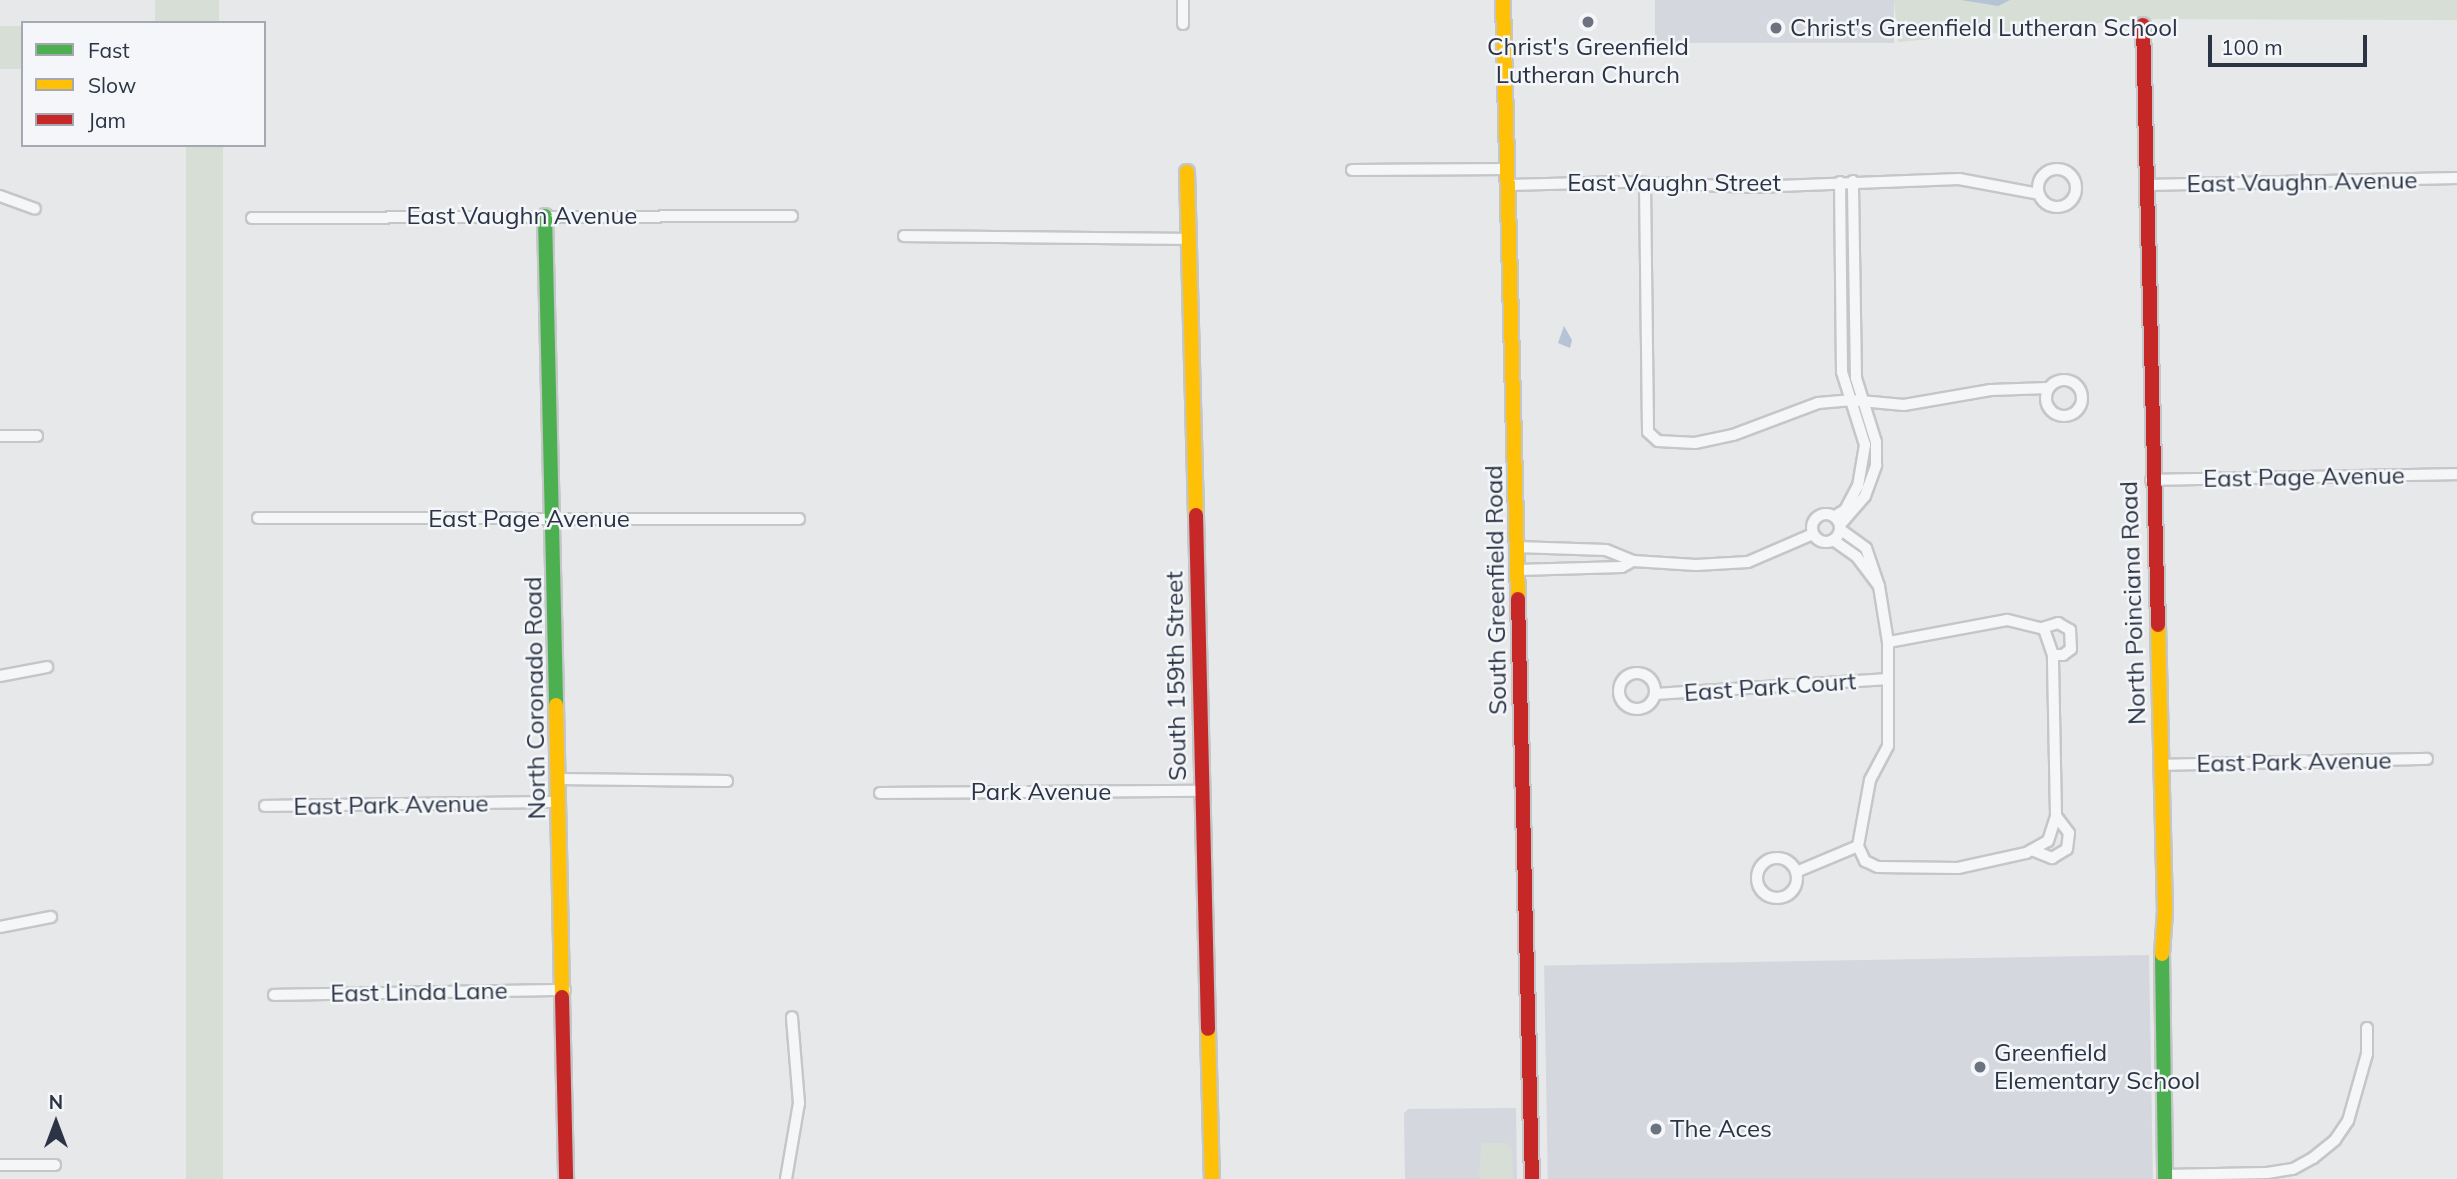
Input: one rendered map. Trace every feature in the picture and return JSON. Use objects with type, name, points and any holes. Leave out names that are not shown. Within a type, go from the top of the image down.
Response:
[{"type":"street","points":[[1183,0],[1183,24]]},
{"type":"street","name":"South Greenfield Road","points":[[1503,0],[1532,1179]]},
{"type":"street","name":"North Poinciana Road","points":[[2143,25],[2151,480],[2161,765],[2164,1177]]},
{"type":"street","points":[[1352,170],[1508,169]]},
{"type":"street","name":"South 159th Street","points":[[1187,172],[1212,1179]]},
{"type":"street","name":"East Vaughn Avenue","points":[[2147,186],[2457,178]]},
{"type":"street","name":"East Vaughn Street","points":[[1508,185],[1645,184],[1753,187],[1853,181],[1959,179],[2039,194]]},
{"type":"street","points":[[1838,523],[1865,496],[1877,465],[1877,442],[1856,378],[1853,181]]},
{"type":"street","points":[[1833,540],[1862,467],[1865,445],[1842,372],[1840,182]]},
{"type":"street","points":[[1645,184],[1648,432],[1658,441],[1695,443],[1733,435],[1818,403],[1850,400],[1904,405],[1991,390],[2048,388]]},
{"type":"street","points":[[0,196],[35,209]]},
{"type":"street","name":"North Coronado Road","points":[[545,216],[565,990],[566,1179]]},
{"type":"street","name":"East Vaughn Avenue","points":[[252,218],[792,216]]},
{"type":"street","points":[[904,236],[1188,239]]},
{"type":"street","points":[[1841,278],[1853,278]]},
{"type":"street","points":[[0,436],[37,436]]},
{"type":"street","name":"East Page Avenue","points":[[2151,480],[2457,474]]},
{"type":"street","points":[[1813,534],[1816,517],[1838,523],[1866,548],[1880,586],[1888,642],[1885,679],[1888,746],[1870,780],[1858,846],[1865,861],[1878,867],[1958,868],[2032,850],[2048,841],[2056,816],[2053,654],[2043,629]]},
{"type":"street","name":"East Page Avenue","points":[[258,518],[799,519]]},
{"type":"street","points":[[1517,547],[1606,550],[1633,561],[1696,565],[1748,562],[1813,534]]},
{"type":"street","points":[[1813,534],[1820,541],[1833,540],[1857,557],[1880,586]]},
{"type":"street","points":[[1578,549],[1578,568]]},
{"type":"street","points":[[1518,570],[1622,567],[1633,561]]},
{"type":"street","points":[[1888,642],[2007,620],[2043,629],[2058,623],[2070,630],[2071,649],[2063,655],[2053,654]]},
{"type":"street","points":[[0,676],[47,667]]},
{"type":"street","name":"East Park Court","points":[[1655,694],[1885,679]]},
{"type":"street","name":"East Park Avenue","points":[[2161,765],[2427,759]]},
{"type":"street","points":[[558,779],[727,781]]},
{"type":"street","name":"Park Avenue","points":[[880,793],[1202,791]]},
{"type":"street","name":"East Park Avenue","points":[[265,806],[559,802]]},
{"type":"street","points":[[2032,850],[2052,858],[2067,849],[2068,833],[2056,816]]},
{"type":"street","points":[[1796,872],[1858,846]]},
{"type":"street","points":[[0,927],[51,917]]},
{"type":"street","name":"East Linda Lane","points":[[274,995],[565,990]]},
{"type":"street","points":[[786,1179],[799,1103],[792,1017]]},
{"type":"street","points":[[2164,1177],[2267,1173],[2293,1169],[2313,1158],[2335,1140],[2348,1121],[2367,1054],[2367,1028]]},
{"type":"street","points":[[0,1166],[55,1165]]},
{"type":"shaded area","points":[[155,0],[219,0],[219,21],[155,21]]},
{"type":"shaded area","name":"Christ's Greenfield Lutheran School","points":[[1655,0],[1894,0],[1894,43],[1655,43]]},
{"type":"shaded area","points":[[1894,0],[2457,0],[2457,20],[2142,19],[1898,42]]},
{"type":"shaded area","points":[[0,26],[21,26],[21,69],[0,69]]},
{"type":"shaded area","points":[[186,147],[223,147],[223,1179],[186,1179]]},
{"type":"shaded area","points":[[2149,955],[2153,1179],[1548,1179],[1544,966]]},
{"type":"shaded area","points":[[1516,1108],[1517,1179],[1405,1179],[1404,1113],[1408,1109]]},
{"type":"shaded area","points":[[1481,1143],[1506,1143],[1512,1149],[1513,1179],[1479,1179]]},
{"type":"water","points":[[1961,0],[2010,0],[1998,6]]},
{"type":"water","points":[[1564,326],[1572,340],[1570,348],[1558,343]]},
{"type":"traffic: fast","points":[[545,216],[556,705]]},
{"type":"traffic: fast","points":[[2162,954],[2165,1179]]},
{"type":"traffic: slow","points":[[1503,0],[1518,599]]},
{"type":"traffic: slow","points":[[1187,172],[1196,515]]},
{"type":"traffic: slow","points":[[2158,625],[2165,911],[2162,954]]},
{"type":"traffic: slow","points":[[556,705],[562,997]]},
{"type":"traffic: slow","points":[[1208,1029],[1212,1179]]},
{"type":"traffic: jam","points":[[2143,25],[2158,625]]},
{"type":"traffic: jam","points":[[1196,515],[1208,1029]]},
{"type":"traffic: jam","points":[[1518,599],[1532,1179]]},
{"type":"traffic: jam","points":[[562,997],[566,1179]]},
{"type":"place","name":"Christ's Greenfield Lutheran Church","points":[[1588,22]]},
{"type":"place","name":"Christ's Greenfield Lutheran School","points":[[1776,28]]},
{"type":"place","name":"Greenfield Elementary School","points":[[1980,1067]]},
{"type":"place","name":"The Aces","points":[[1656,1129]]}]
